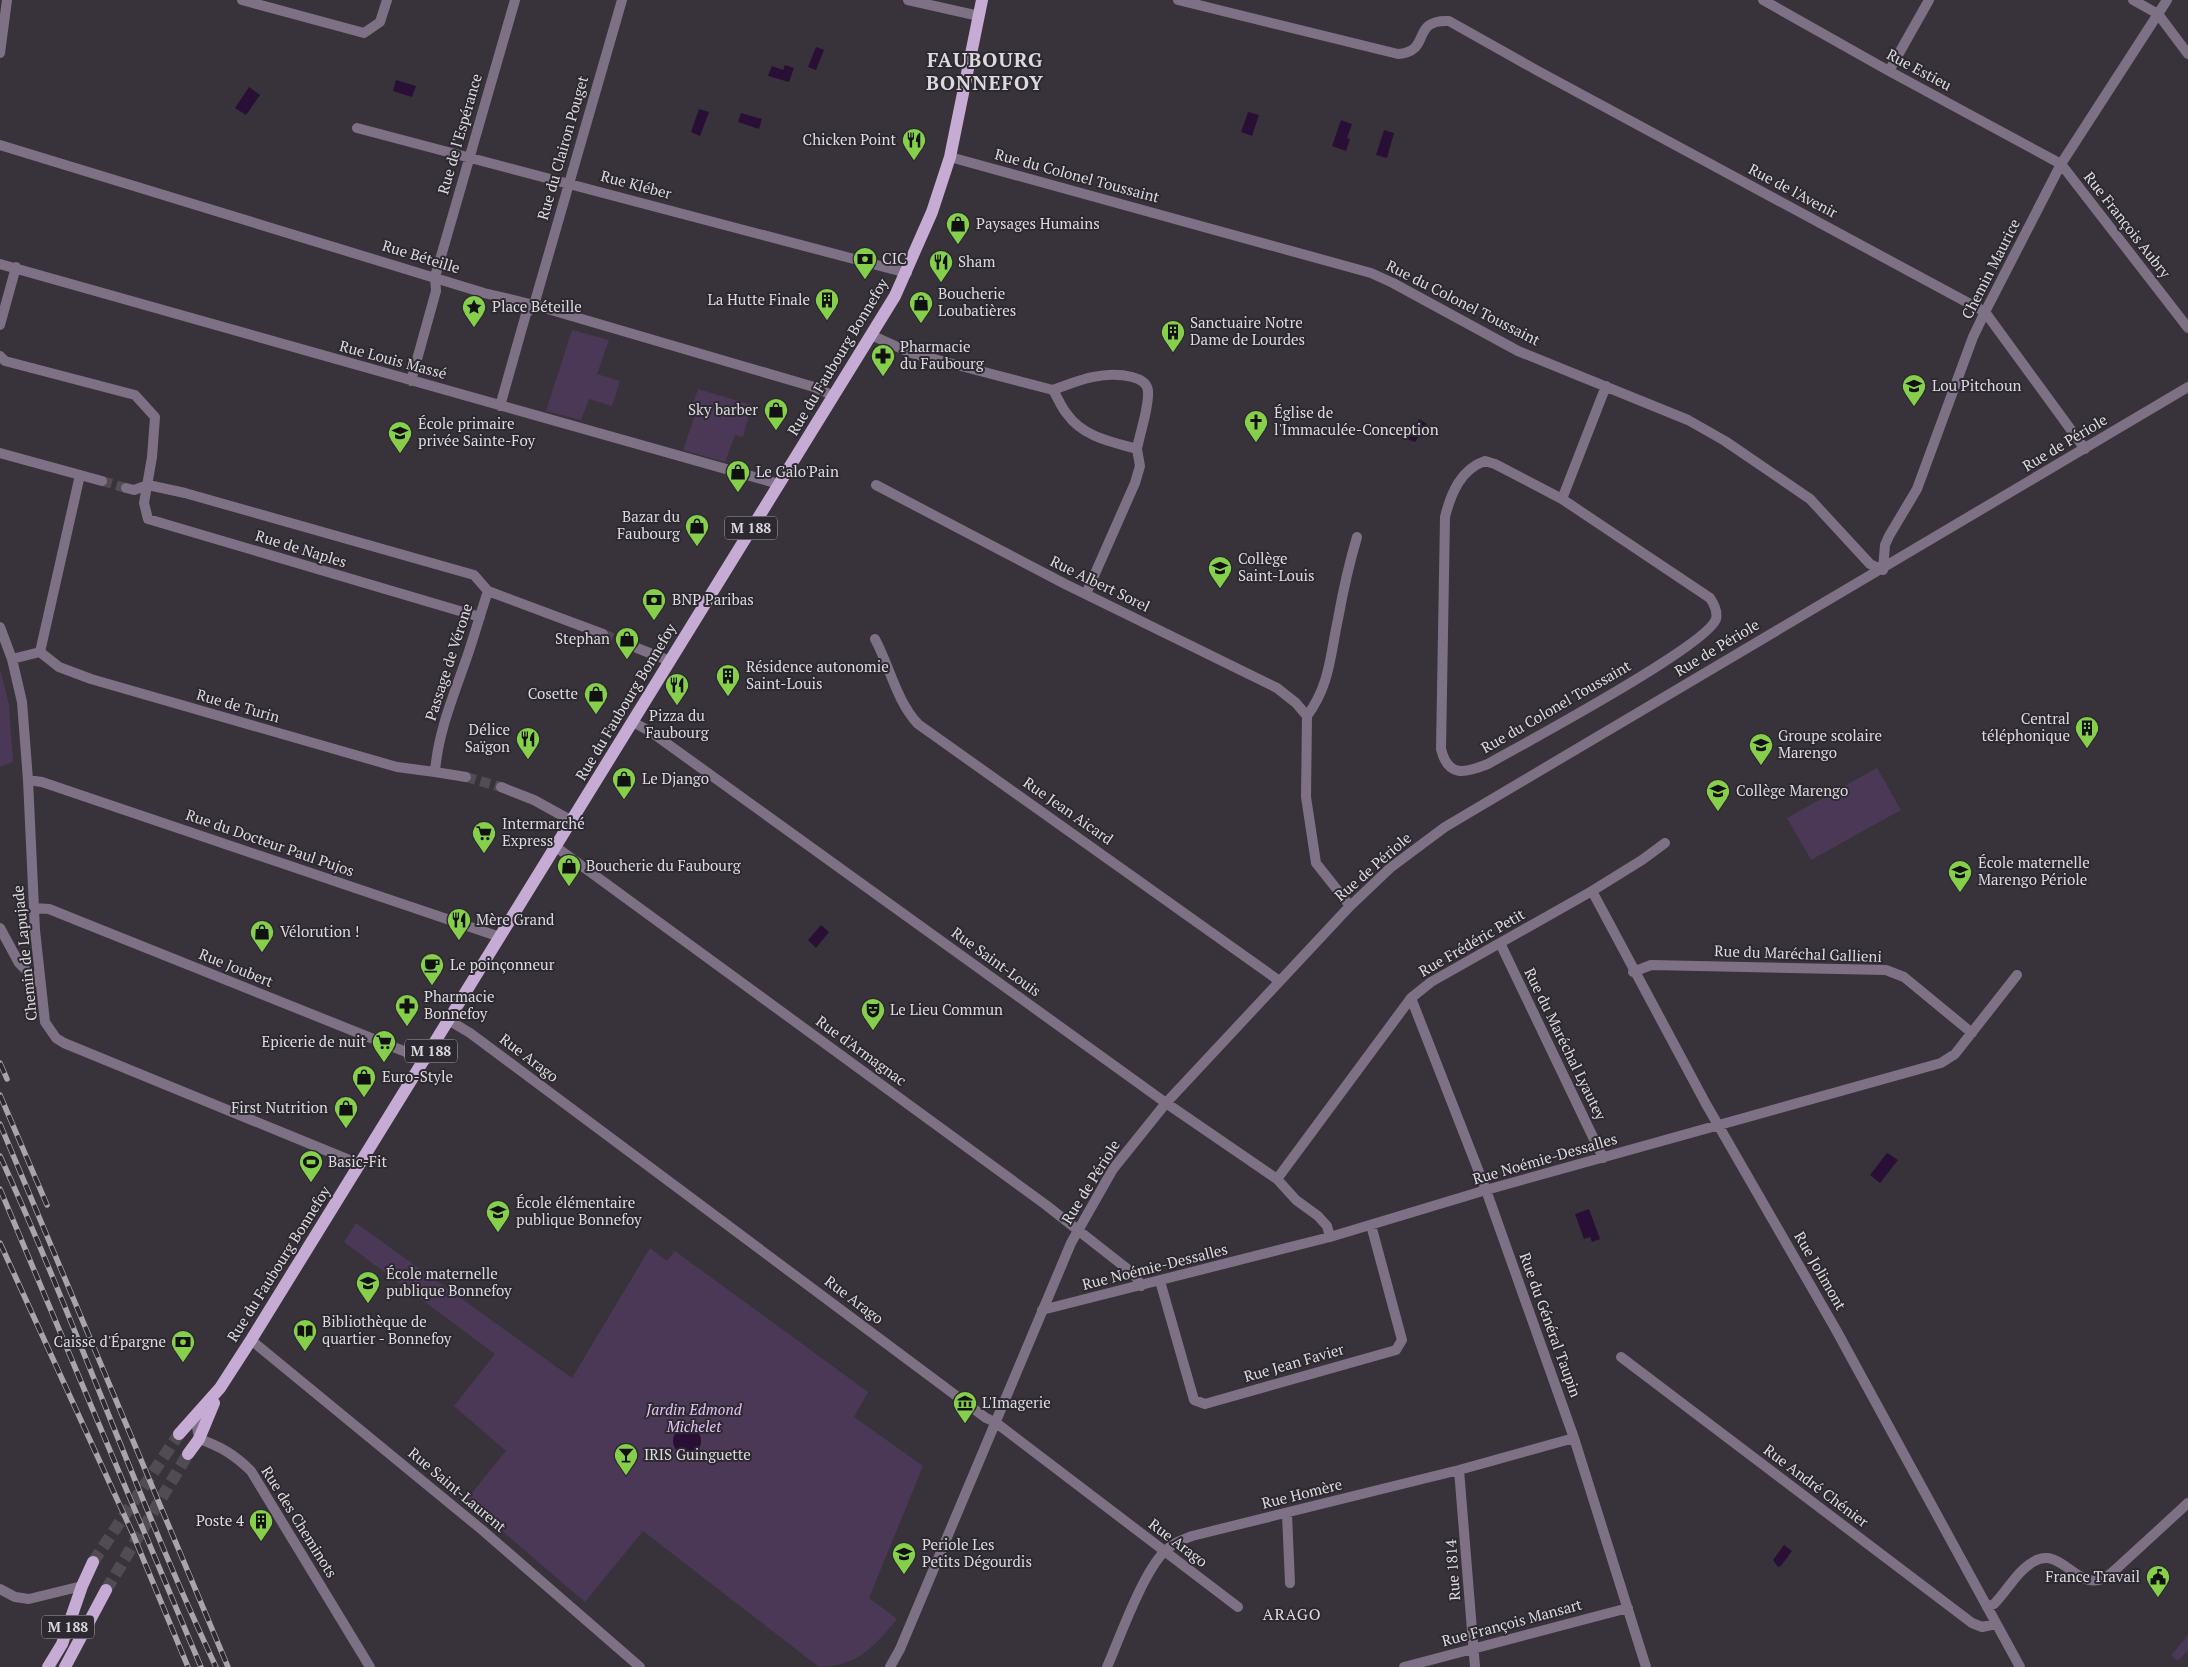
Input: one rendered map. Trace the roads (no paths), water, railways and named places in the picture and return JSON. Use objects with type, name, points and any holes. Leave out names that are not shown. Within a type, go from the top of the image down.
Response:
[{"type":"main road","name":"Rue du Faubourg Bonnefoy","points":[[179,1434],[202,1411],[220,1388],[251,1340],[426,1060],[895,296],[932,212],[950,156],[982,0]]},
{"type":"main road","name":"Rue du Faubourg Bonnefoy","points":[[188,1454],[199,1439],[220,1388]]},
{"type":"main road","name":"M 188","points":[[48,1667],[62,1644],[82,1586],[93,1562]]},
{"type":"main road","name":"M 188","points":[[65,1667],[106,1590]]},
{"type":"street","points":[[0,54],[7,0]]},
{"type":"street","points":[[242,0],[364,33],[380,22],[387,0]]},
{"type":"street","name":"Rue de l'Espérance","points":[[435,277],[515,0]]},
{"type":"street","name":"Rue du Clairon Pouget","points":[[534,305],[622,0]]},
{"type":"street","points":[[908,0],[979,16]]},
{"type":"street","name":"Rue de l'Avenir","points":[[1178,0],[1398,54],[1407,54],[1416,48],[1428,24],[1436,20],[1449,20],[1538,71],[1985,312],[2085,449]]},
{"type":"street","name":"Rue Estieu","points":[[1763,0],[2061,164]]},
{"type":"street","points":[[1890,71],[1928,0]]},
{"type":"street","points":[[2133,0],[2158,14],[2188,54]]},
{"type":"street","name":"Chemin Maurice","points":[[1883,570],[1885,545],[1917,489],[1973,337],[1985,312],[2061,164],[2167,0]]},
{"type":"street","name":"Rue Kléber","points":[[357,128],[907,272]]},
{"type":"street","name":"Rue Béteille","points":[[0,145],[484,293],[534,305],[814,387],[834,396]]},
{"type":"street","name":"Rue du Colonel Toussaint","points":[[950,156],[1370,273],[1393,283],[1518,351],[1688,420],[1725,441],[1810,499],[1870,564],[1883,570]]},
{"type":"street","name":"Rue François Aubry","points":[[2061,164],[2188,328]]},
{"type":"street","name":"Rue Louis Massé","points":[[0,264],[779,484]]},
{"type":"street","points":[[0,325],[16,267]]},
{"type":"street","points":[[411,381],[436,291],[435,277]]},
{"type":"street","points":[[500,406],[526,314],[534,305]]},
{"type":"street","points":[[871,335],[911,353],[1053,390],[1092,377],[1114,374],[1138,379],[1146,384],[1149,390],[1148,400],[1137,449],[1140,466],[1136,483],[1086,594]]},
{"type":"street","name":"Rue de Naples","points":[[0,356],[5,361],[135,395],[155,418],[152,457],[144,503],[148,519],[480,617]]},
{"type":"street","points":[[1562,499],[1606,386]]},
{"type":"street","name":"Rue de Périole","points":[[890,1667],[900,1649],[1042,1310],[1079,1230],[1113,1169],[1166,1103],[1278,980],[1350,906],[1390,868],[1445,828],[1721,662],[1883,570],[2188,388]]},
{"type":"street","points":[[1053,390],[1067,416],[1083,430],[1100,439],[1137,449]]},
{"type":"street","points":[[0,453],[102,481]]},
{"type":"street","name":"Rue du Colonel Toussaint","points":[[1485,461],[1495,464],[1562,499],[1710,598],[1716,608],[1716,619],[1707,632],[1677,654],[1488,764],[1474,770],[1459,772],[1451,769],[1444,762],[1441,749],[1444,566],[1446,517],[1449,501],[1464,473],[1474,465],[1485,461]]},
{"type":"street","points":[[12,659],[40,652],[80,475]]},
{"type":"street","name":"Rue de Naples","points":[[126,488],[134,490],[148,485],[184,493],[474,575],[488,591]]},
{"type":"street","name":"Rue Albert Sorel","points":[[876,485],[1086,594],[1277,688],[1296,703],[1307,716]]},
{"type":"street","points":[[1350,906],[1336,891],[1316,863],[1306,797],[1307,716],[1319,700],[1327,676],[1346,575],[1357,537]]},
{"type":"street","name":"Passage de Vérone","points":[[435,772],[436,756],[455,686],[488,591],[603,634]]},
{"type":"street","name":"Chemin de Lapujade","points":[[0,627],[12,659],[22,702],[34,908],[41,984],[46,1022],[56,1038],[64,1043],[360,1164]]},
{"type":"street","name":"Rue Jean Aicard","points":[[875,639],[886,658],[907,712],[918,724],[1278,980]]},
{"type":"street","points":[[637,648],[670,661]]},
{"type":"street","name":"Rue de Turin","points":[[40,652],[67,671],[90,679],[396,767],[435,772]]},
{"type":"street","name":"Rue Saint-Louis","points":[[633,722],[651,732],[1166,1103],[1277,1180],[1296,1200],[1318,1216],[1327,1226],[1330,1237]]},
{"type":"street","points":[[435,772],[466,777]]},
{"type":"street","name":"Rue du Docteur Paul Pujos","points":[[28,780],[42,782],[500,937]]},
{"type":"street","points":[[501,787],[534,800],[572,821]]},
{"type":"street","name":"Rue Frédéric Petit","points":[[1277,1180],[1411,998],[1430,982],[1592,891],[1665,844]]},
{"type":"street","name":"Rue d'Armagnac","points":[[556,847],[1079,1230],[1085,1237],[1136,1275],[1141,1286]]},
{"type":"street","name":"Rue Jolimont","points":[[1592,891],[1633,972],[1835,1328],[2020,1667]]},
{"type":"street","name":"Rue Joubert","points":[[34,908],[49,909],[426,1060]]},
{"type":"street","points":[[0,928],[19,963],[41,984]]},
{"type":"street","name":"Rue du Maréchal Lyautey","points":[[1500,943],[1603,1158]]},
{"type":"street","name":"Rue du Maréchal Gallieni","points":[[1633,972],[1651,965],[1886,970],[1904,977],[1972,1033]]},
{"type":"street","name":"Rue Noémie-Dessalles","points":[[1042,1310],[1330,1237],[1486,1190],[1941,1063],[1955,1054],[2017,974]]},
{"type":"street","name":"Rue du Général Taupin","points":[[1411,998],[1486,1190],[1574,1438],[1646,1667]]},
{"type":"street","name":"Rue Arago","points":[[450,1020],[986,1418],[995,1422],[1238,1607]]},
{"type":"street","name":"Rue Jean Favier","points":[[1160,1281],[1194,1400],[1205,1404],[1396,1350],[1402,1340],[1371,1225]]},
{"type":"street","name":"Rue Saint-Laurent","points":[[251,1340],[481,1529],[640,1667]]},
{"type":"street","name":"Rue André Chénier","points":[[1621,1357],[1972,1623],[1982,1627],[1996,1624]]},
{"type":"street","points":[[199,1439],[197,1427],[202,1411]]},
{"type":"street","name":"Rue Homère","points":[[1107,1667],[1137,1599],[1156,1562],[1176,1542],[1192,1536],[1460,1470],[1574,1438]]},
{"type":"street","name":"Rue des Cheminots","points":[[199,1439],[217,1445],[236,1456],[251,1471],[370,1667]]},
{"type":"street","name":"Rue 1814","points":[[1460,1470],[1475,1667]]},
{"type":"street","points":[[1987,1607],[1994,1604],[2024,1568],[2034,1560],[2057,1559],[2080,1576],[2092,1580],[2102,1579],[2115,1570],[2188,1503]]},
{"type":"street","points":[[1287,1514],[1290,1583]]},
{"type":"street","points":[[0,1588],[16,1597],[29,1599],[82,1586]]},
{"type":"street","name":"Rue François Mansart","points":[[1404,1667],[1628,1608]]},
{"type":"tunnel","points":[[102,481],[126,488]]},
{"type":"tunnel","points":[[603,634],[637,648]]},
{"type":"tunnel","points":[[466,777],[501,787]]},
{"type":"tunnel","points":[[93,1562],[179,1434]]},
{"type":"tunnel","points":[[106,1590],[188,1454]]},
{"type":"railway","points":[[0,1063],[7,1079]]},
{"type":"railway","points":[[0,1095],[47,1205]]},
{"type":"railway","points":[[0,1124],[228,1667]]},
{"type":"railway","points":[[0,1156],[55,1283],[187,1604],[216,1667]]},
{"type":"railway","points":[[0,1189],[201,1667]]},
{"type":"railway","points":[[0,1243],[132,1532],[188,1667]]},
{"type":"place","name":"Chicken Point","points":[[914,161]]},
{"type":"place","name":"Paysages Humains","points":[[958,245]]},
{"type":"place","name":"CIC","points":[[865,280]]},
{"type":"place","name":"Sham","points":[[941,283]]},
{"type":"place","name":"La Hutte Finale","points":[[827,321]]},
{"type":"place","name":"Boucherie Loubatières","points":[[921,324]]},
{"type":"place","name":"Place Béteille","points":[[474,328]]},
{"type":"place","name":"Sanctuaire Notre Dame de Lourdes","points":[[1173,353]]},
{"type":"place","name":"Pharmacie du Faubourg","points":[[883,377]]},
{"type":"place","name":"Lou Pitchoun","points":[[1914,407]]},
{"type":"place","name":"Sky barber","points":[[776,431]]},
{"type":"place","name":"Église de l'Immaculée-Conception","points":[[1256,443]]},
{"type":"place","name":"École primaire privée Sainte-Foy","points":[[400,454]]},
{"type":"place","name":"Le Galo'Pain","points":[[738,493]]},
{"type":"place","name":"Bazar du Faubourg","points":[[697,547]]},
{"type":"place","name":"Collège Saint-Louis","points":[[1220,589]]},
{"type":"place","name":"BNP Paribas","points":[[654,621]]},
{"type":"place","name":"Stephan","points":[[627,660]]},
{"type":"place","name":"Résidence autonomie Saint-Louis","points":[[728,697]]},
{"type":"place","name":"Pizza du Faubourg","points":[[677,706]]},
{"type":"place","name":"Cosette","points":[[596,715]]},
{"type":"place","name":"Central téléphonique","points":[[2087,749]]},
{"type":"place","name":"Délice Saïgon","points":[[528,760]]},
{"type":"place","name":"Groupe scolaire Marengo","points":[[1761,766]]},
{"type":"place","name":"Le Django","points":[[624,800]]},
{"type":"place","name":"Collège Marengo","points":[[1718,812]]},
{"type":"place","name":"Intermarché Express","points":[[484,854]]},
{"type":"place","name":"Boucherie du Faubourg","points":[[569,887]]},
{"type":"place","name":"École maternelle Marengo Périole","points":[[1960,893]]},
{"type":"place","name":"Mère Grand","points":[[459,941]]},
{"type":"place","name":"Vélorution !","points":[[262,953]]},
{"type":"place","name":"Le poinçonneur","points":[[432,986]]},
{"type":"place","name":"Pharmacie Bonnefoy","points":[[407,1027]]},
{"type":"place","name":"Le Lieu Commun","points":[[873,1031]]},
{"type":"place","name":"Epicerie de nuit","points":[[384,1063]]},
{"type":"place","name":"Euro-Style","points":[[364,1098]]},
{"type":"place","name":"First Nutrition","points":[[346,1129]]},
{"type":"place","name":"Basic-Fit","points":[[311,1183]]},
{"type":"place","name":"École élémentaire publique Bonnefoy","points":[[498,1233]]},
{"type":"place","name":"École maternelle publique Bonnefoy","points":[[368,1304]]},
{"type":"place","name":"Bibliothèque de quartier - Bonnefoy","points":[[305,1352]]},
{"type":"place","name":"Caisse d'Épargne","points":[[183,1363]]},
{"type":"place","name":"L'Imagerie","points":[[965,1424]]},
{"type":"place","name":"IRIS Guinguette","points":[[626,1476]]},
{"type":"place","name":"Poste 4","points":[[261,1542]]},
{"type":"place","name":"Periole Les Petits Dégourdis","points":[[904,1575]]},
{"type":"place","name":"France Travail","points":[[2158,1598]]},
{"type":"district","name":"FAUBOURG BONNEFOY","points":[[985,72]]},
{"type":"district","name":"ARAGO","points":[[1292,1614]]},
{"type":"park label","name":"Jardin Edmond Michelet","points":[[694,1418]]}]
